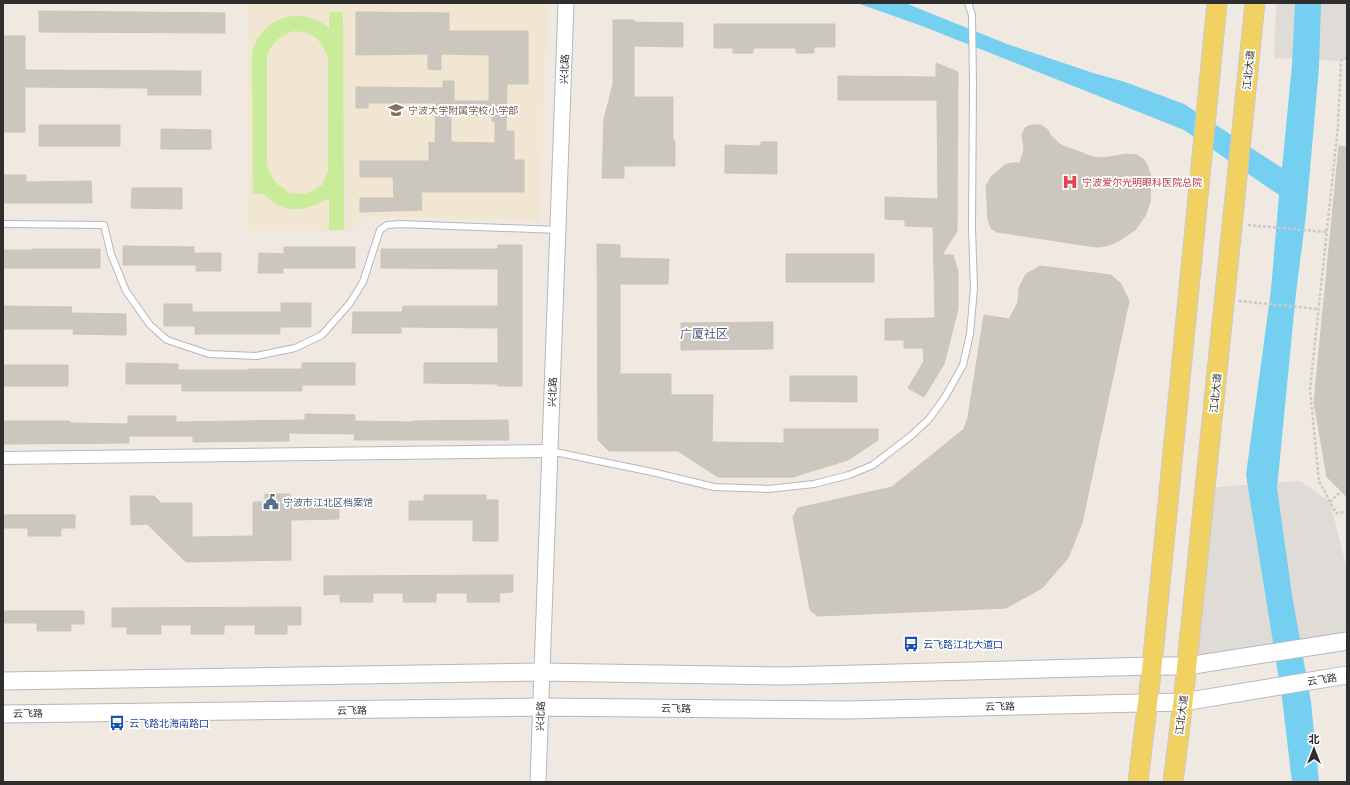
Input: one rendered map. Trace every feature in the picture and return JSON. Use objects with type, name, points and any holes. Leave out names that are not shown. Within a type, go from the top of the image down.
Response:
[{"type":"main road","points":[[1138,782],[1152,666],[1217,3]]},
{"type":"main road","name":"江北大道","points":[[1173,782],[1239,218],[1244,111],[1255,3]]},
{"type":"main road","points":[[3,681],[542,672],[783,676],[1187,666],[1345,641]]},
{"type":"main road","name":"云飞路","points":[[3,714],[541,707],[846,710],[1183,702],[1347,675]]},
{"type":"street","name":"兴北路","points":[[538,782],[566,3]]},
{"type":"street","points":[[3,458],[550,451]]},
{"type":"lane","points":[[550,451],[652,472],[714,487],[768,490],[814,484],[849,475],[873,465],[912,435],[929,418],[945,397],[963,365],[970,334],[974,288],[972,220],[973,84],[972,15],[968,3]]},
{"type":"lane","points":[[3,224],[104,225],[111,254],[126,291],[150,325],[166,340],[209,354],[256,356],[295,348],[322,335],[350,303],[363,282],[380,230],[387,225],[408,224],[558,230]]},
{"type":"path","points":[[1347,56],[1341,61],[1338,126],[1310,389],[1319,481],[1336,513],[1347,512]]},
{"type":"path","points":[[1239,218],[1326,232]]},
{"type":"path","points":[[1236,301],[1318,309]]},
{"type":"path","points":[[1330,502],[1341,491]]},
{"type":"shaded area","name":"宁波大学附属学校小学部","points":[[248,3],[547,4],[540,221],[365,216],[350,232],[247,231]]},
{"type":"shaded area","points":[[1276,3],[1347,3],[1347,57],[1341,61],[1274,58]]},
{"type":"shaded area","points":[[1300,481],[1330,502],[1347,569],[1347,640],[1187,665],[1205,488]]},
{"type":"green space","points":[[329,12],[343,12],[344,230],[329,230],[329,198],[312,206],[295,209],[279,206],[264,194],[253,194],[252,52],[255,43],[267,27],[284,18],[293,16],[303,16],[312,19],[329,29]],"holes":[[[294,31],[312,35],[316,38],[323,46],[328,58],[328,170],[322,185],[304,194],[290,193],[277,184],[267,166],[267,56],[274,43],[281,37]]]},
{"type":"water","points":[[857,3],[905,3],[1007,44],[1093,73],[1125,82],[1184,104],[1282,168],[1292,65],[1295,3],[1321,3],[1319,67],[1306,215],[1296,293],[1277,488],[1292,595],[1311,702],[1319,782],[1292,782],[1282,698],[1246,475],[1271,290],[1279,195],[1184,130],[922,26]]},
{"type":"building","points":[[39,11],[225,13],[225,33],[39,32]]},
{"type":"building","points":[[356,12],[449,13],[449,31],[528,31],[528,84],[507,84],[506,131],[514,131],[514,160],[524,160],[524,192],[421,192],[422,210],[360,212],[360,198],[394,198],[393,177],[360,177],[360,161],[429,161],[429,142],[435,143],[436,103],[368,103],[368,108],[356,108],[356,87],[443,88],[443,81],[454,81],[454,101],[489,101],[489,55],[441,54],[441,70],[428,69],[428,54],[356,55]],"holes":[[[451,115],[492,116],[492,121],[495,121],[495,143],[451,142]]]},
{"type":"building","points":[[613,20],[683,23],[683,47],[634,46],[634,97],[673,97],[673,141],[675,141],[675,166],[624,166],[624,178],[602,178],[604,119],[613,84]]},
{"type":"building","points":[[714,24],[835,24],[835,47],[814,47],[814,53],[796,53],[796,48],[753,48],[753,53],[733,53],[733,48],[714,48]]},
{"type":"building","points":[[3,36],[25,36],[25,70],[201,71],[201,95],[148,95],[148,88],[25,87],[25,132],[3,132]]},
{"type":"building","points":[[936,63],[958,72],[957,231],[942,255],[953,255],[958,271],[958,309],[944,364],[924,397],[908,388],[924,361],[923,348],[904,348],[904,340],[885,340],[885,319],[935,318],[933,227],[905,226],[905,220],[885,219],[885,197],[938,199],[937,100],[838,100],[838,76],[936,77]]},
{"type":"building","points":[[39,125],[120,125],[120,146],[39,146]]},
{"type":"building","name":"宁波爱尔光明眼科医院总院","points":[[1041,125],[1048,130],[1051,136],[1061,145],[1093,157],[1103,158],[1127,154],[1137,155],[1144,160],[1151,177],[1150,203],[1145,216],[1135,230],[1119,241],[1099,247],[997,232],[991,228],[988,220],[986,186],[991,177],[1005,165],[1020,163],[1024,150],[1022,134],[1026,127]]},
{"type":"building","points":[[161,129],[211,130],[211,149],[161,149]]},
{"type":"building","points":[[761,142],[777,142],[777,174],[725,173],[725,145],[761,146]]},
{"type":"building","points":[[1339,146],[1347,147],[1347,497],[1327,477],[1314,402]]},
{"type":"building","points":[[3,175],[26,175],[26,182],[91,181],[92,203],[3,203]]},
{"type":"building","points":[[132,188],[182,188],[182,209],[131,208]]},
{"type":"building","points":[[597,244],[620,245],[620,258],[669,259],[668,284],[620,284],[620,374],[671,374],[671,395],[713,395],[712,442],[784,443],[784,429],[878,429],[878,440],[848,460],[793,477],[718,477],[678,451],[609,451],[598,440]]},
{"type":"building","points":[[498,245],[522,245],[522,386],[498,386],[498,384],[424,383],[424,363],[498,363],[498,328],[401,327],[401,333],[352,333],[353,312],[402,312],[403,306],[498,306],[498,269],[381,268],[381,249],[498,249]]},
{"type":"building","points":[[123,246],[194,247],[194,253],[221,253],[221,271],[196,271],[196,265],[123,265]]},
{"type":"building","points":[[284,247],[355,247],[355,268],[283,268],[283,273],[258,273],[259,253],[284,254]]},
{"type":"building","points":[[100,249],[100,268],[3,268],[3,250]]},
{"type":"building","points":[[786,254],[874,254],[874,282],[786,282]]},
{"type":"building","points":[[1040,266],[1111,275],[1121,284],[1129,301],[1082,523],[1068,558],[1042,588],[1006,608],[818,616],[810,610],[793,517],[798,508],[892,487],[964,429],[968,417],[984,315],[1009,319],[1018,302],[1019,288],[1026,274]]},
{"type":"building","points":[[281,303],[311,303],[311,327],[280,327],[280,334],[195,334],[195,326],[164,326],[164,304],[192,304],[192,312],[281,312]]},
{"type":"building","points":[[3,306],[72,307],[71,313],[126,314],[126,335],[73,334],[74,329],[3,329]]},
{"type":"building","points":[[773,322],[773,349],[681,350],[681,323]]},
{"type":"building","points":[[126,363],[178,364],[178,370],[249,370],[302,369],[302,363],[355,363],[355,385],[302,385],[302,391],[182,391],[182,384],[126,384]]},
{"type":"building","points":[[3,365],[68,365],[68,386],[3,386]]},
{"type":"building","points":[[790,376],[857,376],[857,402],[790,401]]},
{"type":"building","points":[[305,414],[355,415],[355,421],[413,422],[508,420],[509,440],[354,440],[355,434],[289,433],[289,441],[193,442],[193,436],[129,436],[129,443],[3,444],[3,421],[70,421],[70,423],[128,424],[128,416],[176,416],[176,422],[305,420]]},
{"type":"building","points":[[265,494],[290,494],[290,501],[339,500],[339,519],[291,520],[291,560],[186,562],[147,524],[131,525],[130,496],[154,496],[161,503],[192,503],[192,537],[253,536],[253,502],[265,502]]},
{"type":"building","points":[[424,495],[486,495],[486,500],[498,500],[498,541],[473,541],[473,520],[409,520],[409,501],[424,501]]},
{"type":"building","points":[[3,515],[75,515],[75,528],[61,528],[61,536],[28,536],[28,528],[3,528]]},
{"type":"building","points":[[513,575],[513,592],[499,593],[500,602],[467,602],[467,593],[436,593],[436,602],[403,602],[403,593],[373,593],[373,602],[340,602],[340,594],[324,595],[324,576]]},
{"type":"building","points":[[301,607],[301,625],[287,625],[287,634],[255,634],[255,625],[224,625],[224,634],[191,634],[191,625],[161,625],[161,634],[127,634],[127,627],[112,627],[112,608]]},
{"type":"building","points":[[3,611],[84,611],[84,624],[71,624],[71,631],[37,631],[37,623],[3,623]]},
{"type":"place","name":"宁波大学附属学校小学部","points":[[396,110]]},
{"type":"place","name":"宁波爱尔光明眼科医院总院","points":[[1070,182]]},
{"type":"place","name":"宁波市江北区档案馆","points":[[271,502]]},
{"type":"place","name":"云飞路江北大道口","points":[[911,644]]},
{"type":"place","name":"云飞路北海南路口","points":[[117,723]]},
{"type":"district","name":"广厦社区","points":[[704,334]]}]
